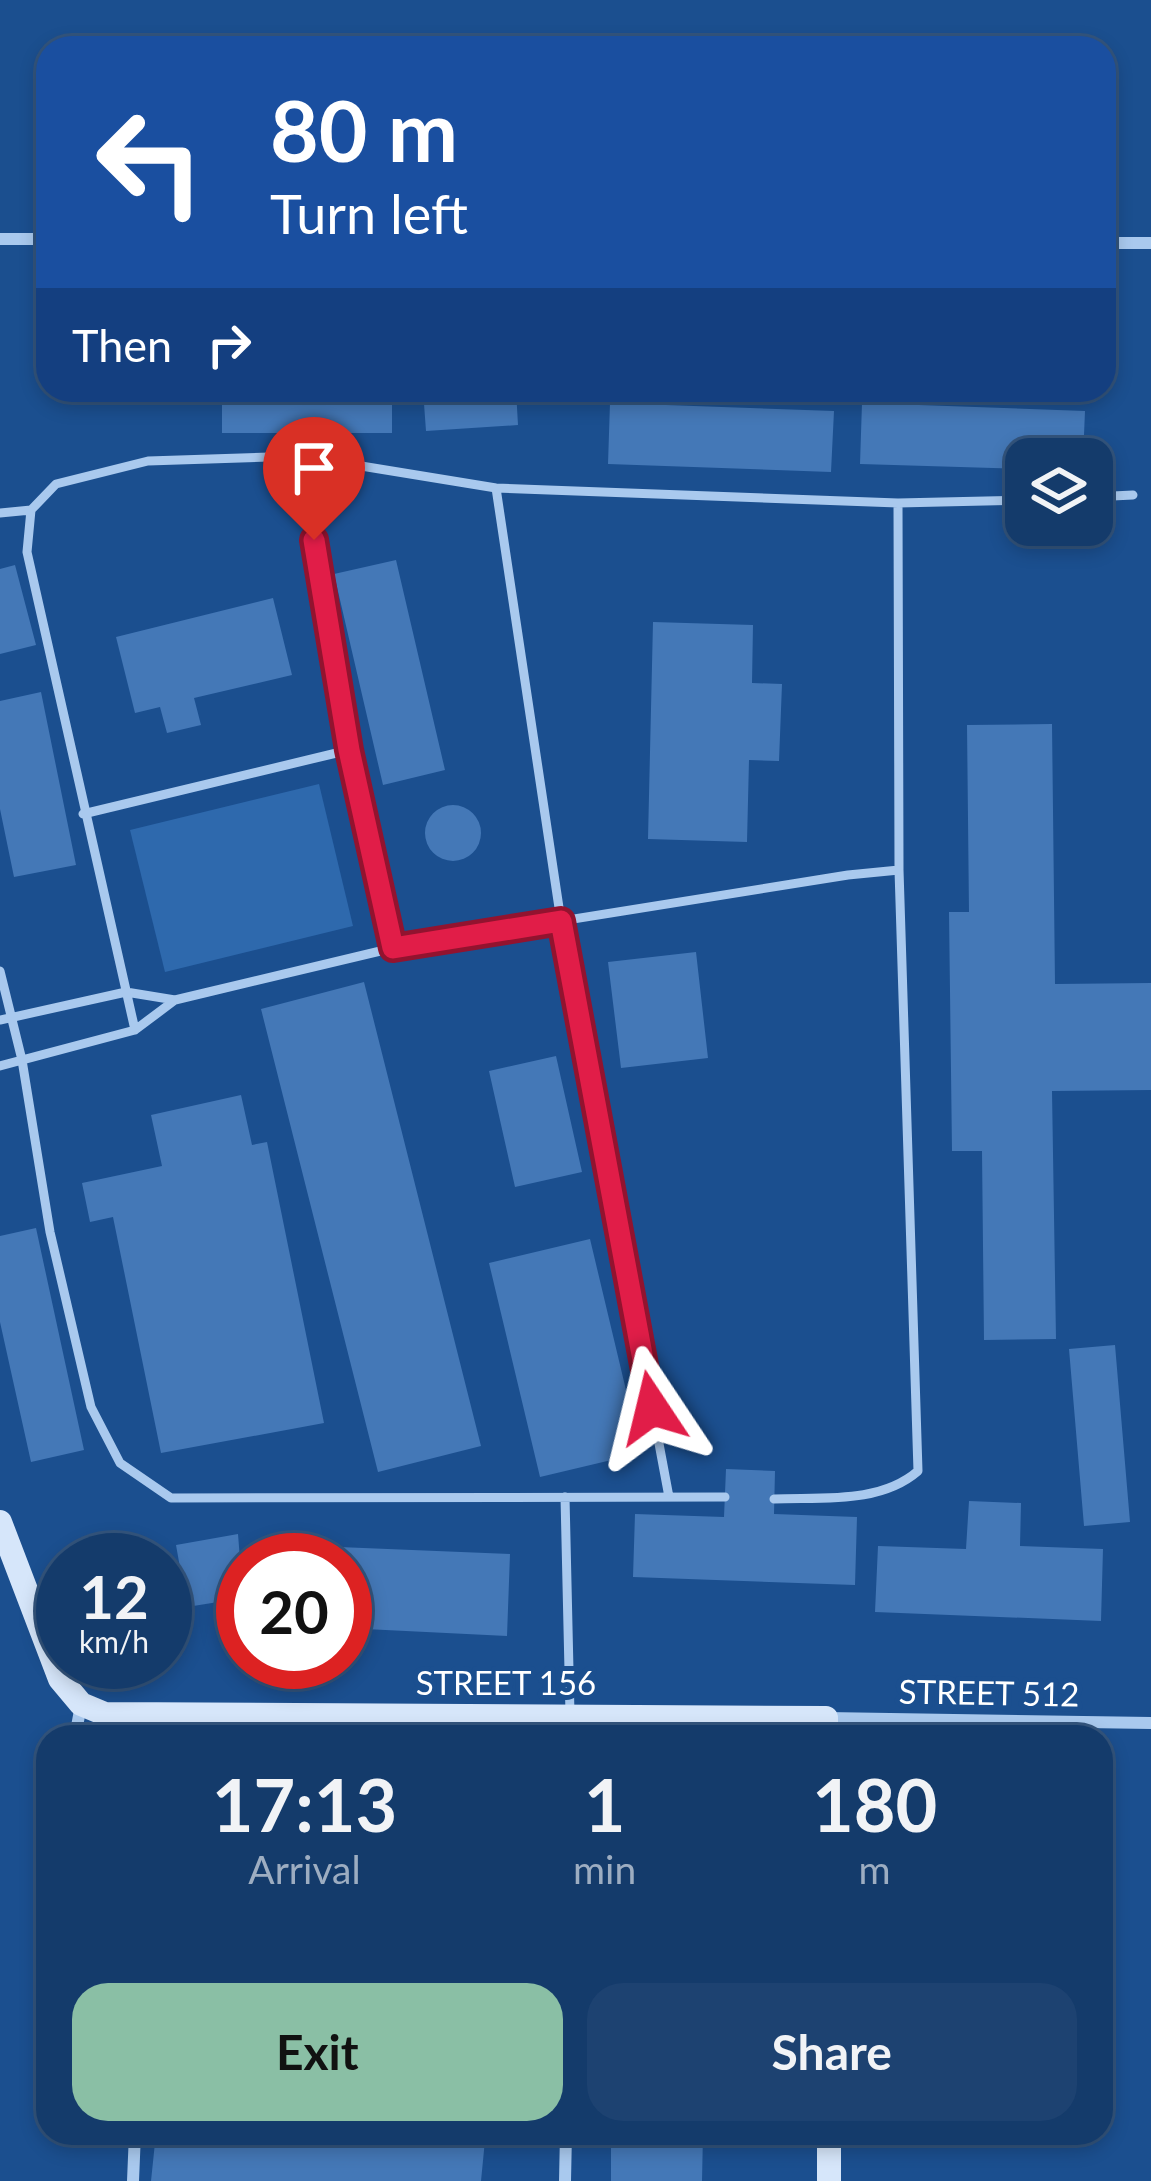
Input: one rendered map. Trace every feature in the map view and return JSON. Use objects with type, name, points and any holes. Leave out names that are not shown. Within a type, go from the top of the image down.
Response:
[{"type":"street","points":[[0,239],[36,239]]},
{"type":"street","points":[[1116,243],[1151,243]]},
{"type":"street","points":[[0,1522],[60,1679],[81,1704],[77,1725]]},
{"type":"street","name":"STREET 156","points":[[81,1704],[105,1714],[498,1725]]},
{"type":"street","name":"STREET 512","points":[[988,1725],[1151,1723]]},
{"type":"street","points":[[133,2181],[134,2145]]},
{"type":"street","points":[[565,2181],[566,2145]]},
{"type":"street","points":[[829,2145],[829,2181]]},
{"type":"lane","points":[[300,456],[349,750],[393,948]]},
{"type":"lane","points":[[135,1030],[27,552],[31,510],[56,484],[148,461],[300,456],[496,488],[898,502],[1005,500]]},
{"type":"lane","points":[[496,488],[561,921],[669,1497]]},
{"type":"lane","points":[[1113,496],[1133,495]]},
{"type":"lane","points":[[774,1499],[865,1495],[899,1487],[917,1471],[899,870],[898,502]]},
{"type":"lane","points":[[0,513],[31,510]]},
{"type":"lane","points":[[83,814],[349,750]]},
{"type":"lane","points":[[6,1018],[126,992],[175,1000],[393,948],[848,874],[899,870]]},
{"type":"lane","points":[[0,971],[6,1018],[22,1060],[50,1232],[91,1407],[120,1463],[171,1498],[725,1497]]},
{"type":"lane","points":[[0,1066],[135,1030],[175,1000]]},
{"type":"lane","points":[[565,1497],[570,1725]]},
{"type":"shaded area","points":[[319,784],[353,926],[165,972],[130,830]]},
{"type":"building","points":[[222,402],[392,402],[392,433],[222,433]]},
{"type":"building","points":[[424,402],[517,402],[518,425],[426,431]]},
{"type":"building","points":[[610,403],[834,411],[831,472],[608,464]]},
{"type":"building","points":[[862,403],[1085,411],[1084,438],[1005,438],[1005,468],[860,464]]},
{"type":"building","points":[[396,560],[445,770],[383,785],[334,574]]},
{"type":"building","points":[[15,565],[36,645],[0,654],[0,569]]},
{"type":"building","points":[[273,598],[292,675],[194,698],[201,725],[167,733],[160,707],[135,713],[116,637]]},
{"type":"building","points":[[653,622],[753,625],[752,683],[782,684],[779,761],[749,760],[747,842],[648,839]]},
{"type":"building","points":[[41,692],[76,865],[14,877],[0,809],[0,701]]},
{"type":"building","points":[[1052,724],[1055,984],[1151,983],[1151,1090],[1052,1091],[1056,1339],[984,1340],[982,1151],[952,1151],[949,912],[969,912],[967,725]]},
{"type":"building","points":[[453,805],[472,814],[481,833],[472,852],[453,861],[434,852],[425,833],[434,814]]},
{"type":"building","points":[[696,952],[708,1058],[621,1068],[608,962]]},
{"type":"building","points":[[364,982],[481,1446],[378,1472],[261,1009]]},
{"type":"building","points":[[556,1056],[582,1172],[515,1187],[489,1071]]},
{"type":"building","points":[[241,1095],[252,1145],[267,1142],[324,1423],[161,1453],[113,1217],[90,1222],[82,1183],[162,1166],[151,1115]]},
{"type":"building","points":[[36,1228],[84,1450],[31,1462],[0,1322],[0,1236]]},
{"type":"building","points":[[590,1239],[641,1453],[540,1477],[489,1263]]},
{"type":"building","points":[[1115,1345],[1130,1522],[1084,1526],[1069,1349]]},
{"type":"building","points":[[726,1469],[775,1471],[774,1514],[857,1517],[855,1585],[633,1577],[635,1514],[724,1517]]},
{"type":"building","points":[[969,1501],[1021,1503],[1020,1546],[1103,1549],[1101,1621],[875,1612],[878,1546],[966,1549]]},
{"type":"building","points":[[216,1538],[216,1602],[192,1606],[192,1542]]},
{"type":"building","points":[[372,1548],[510,1554],[507,1636],[372,1629]]},
{"type":"building","points":[[155,2145],[485,2145],[481,2181],[151,2181]]},
{"type":"building","points":[[611,2145],[703,2145],[702,2181],[611,2181]]},
{"type":"route","points":[[314,540],[349,750],[393,948],[561,921],[652,1408]]}]
